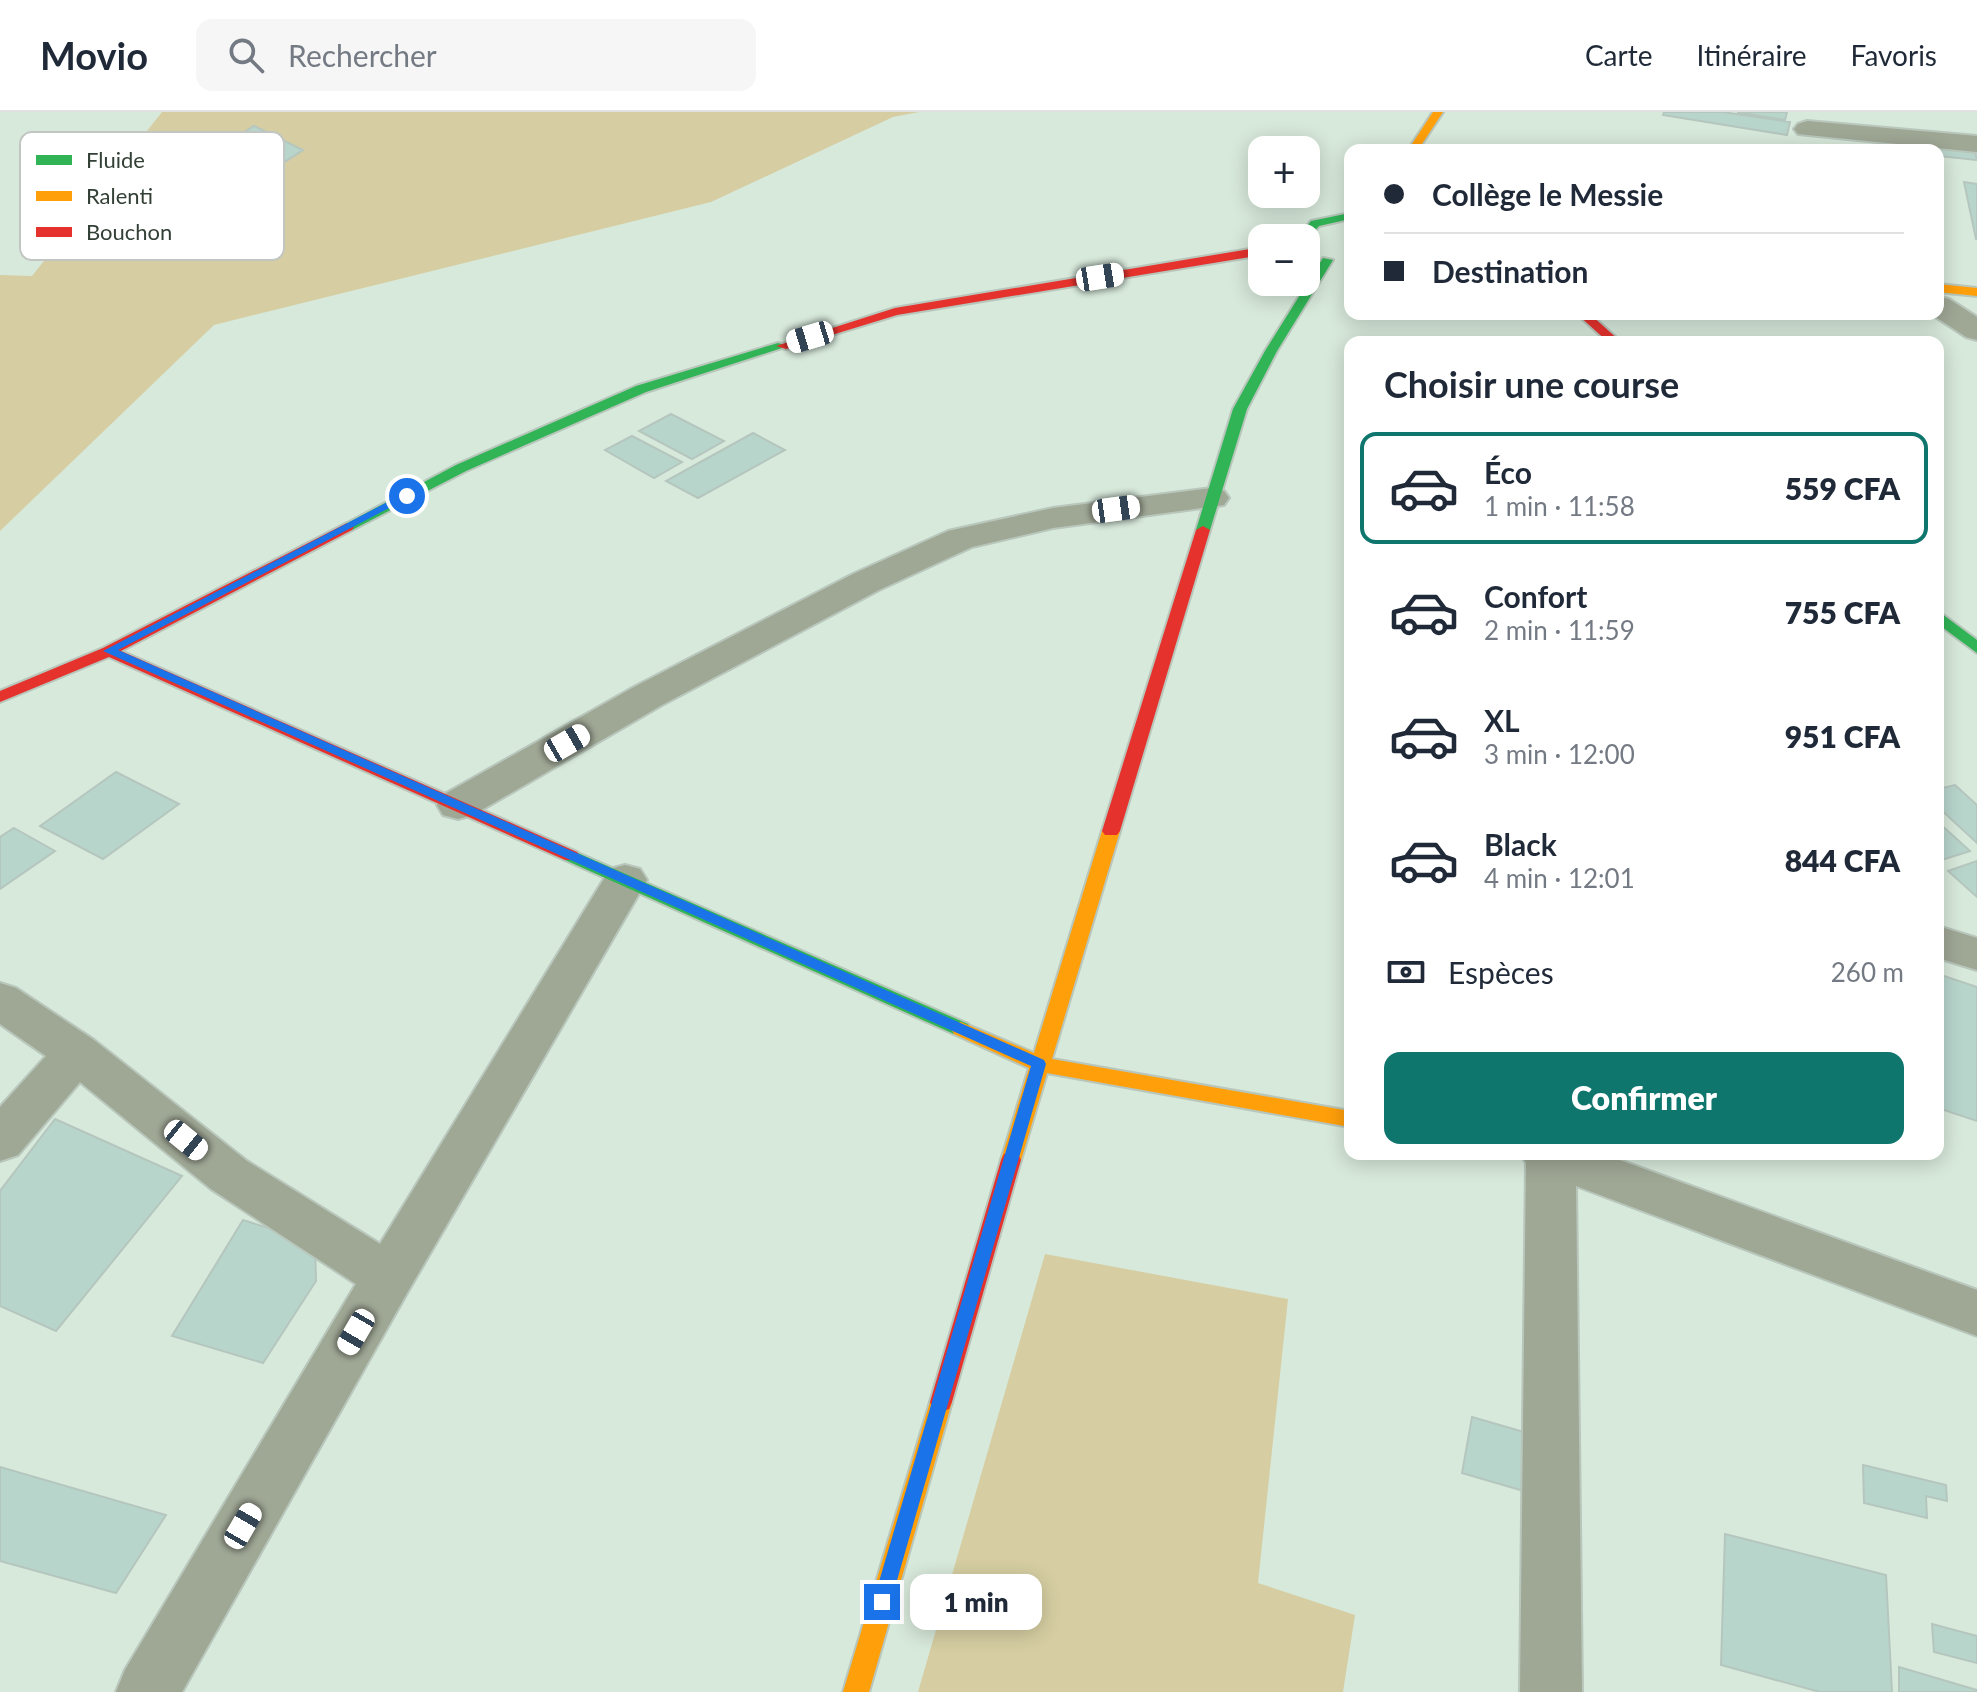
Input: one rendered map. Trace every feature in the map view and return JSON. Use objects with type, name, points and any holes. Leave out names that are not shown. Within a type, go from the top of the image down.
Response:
[{"type":"street","points":[[1417,144],[1438,112]]},
{"type":"street","points":[[1808,130],[1977,144]]},
{"type":"street","points":[[1313,224],[1344,217]]},
{"type":"street","points":[[0,697],[109,651],[461,468],[641,389],[895,312],[1248,253]]},
{"type":"street","points":[[1320,254],[1336,262],[1320,284]]},
{"type":"street","points":[[1944,289],[1977,292]]},
{"type":"street","points":[[856,1692],[1039,1064],[1240,409],[1271,351],[1311,296]]},
{"type":"street","points":[[1944,309],[1977,331]]},
{"type":"street","points":[[1590,320],[1608,336]]},
{"type":"street","points":[[458,805],[662,689],[866,582],[961,539],[1053,518],[1212,498]]},
{"type":"street","points":[[1944,621],[1977,648]]},
{"type":"street","points":[[109,651],[1039,1064],[1344,1118]]},
{"type":"street","points":[[147,1692],[388,1277],[625,880]]},
{"type":"street","points":[[1944,944],[1977,954]]},
{"type":"street","points":[[0,1000],[77,1053],[229,1175],[388,1277]]},
{"type":"street","points":[[0,1141],[77,1053]]},
{"type":"street","points":[[1548,1160],[1551,1692]]},
{"type":"street","points":[[1564,1160],[1977,1313]]},
{"type":"shaded area","points":[[162,112],[919,112],[893,117],[711,202],[214,325],[0,531],[0,275],[32,276],[45,260],[284,260],[284,132],[146,132]]},
{"type":"shaded area","points":[[1045,1254],[1288,1299],[1258,1583],[1355,1615],[1343,1692],[918,1692]]},
{"type":"building","points":[[1664,112],[1723,112],[1790,122],[1787,135],[1663,115]]},
{"type":"building","points":[[1737,112],[1787,112],[1785,120]]},
{"type":"building","points":[[254,126],[266,132],[245,132]]},
{"type":"building","points":[[1972,140],[1977,160],[1944,157],[1944,146]]},
{"type":"building","points":[[284,141],[303,150],[284,162]]},
{"type":"building","points":[[1964,182],[1977,184],[1977,239],[1976,239]]},
{"type":"building","points":[[671,414],[724,441],[692,459],[639,431]]},
{"type":"building","points":[[753,433],[785,450],[698,498],[666,481]]},
{"type":"building","points":[[632,436],[682,462],[654,478],[605,450]]},
{"type":"building","points":[[116,772],[179,804],[103,859],[40,826]]},
{"type":"building","points":[[1955,785],[1977,805],[1977,843],[1944,813],[1944,788]]},
{"type":"building","points":[[1944,827],[1970,851],[1944,859]]},
{"type":"building","points":[[14,828],[55,851],[0,889],[0,837]]},
{"type":"building","points":[[1977,861],[1977,897],[1948,871]]},
{"type":"building","points":[[1944,976],[1977,987],[1977,1121],[1944,1110]]},
{"type":"building","points":[[55,1119],[182,1176],[56,1331],[0,1306],[0,1191]]},
{"type":"building","points":[[243,1220],[315,1243],[316,1281],[263,1363],[172,1336]]},
{"type":"building","points":[[1472,1417],[1579,1448],[1572,1505],[1462,1473]]},
{"type":"building","points":[[1863,1465],[1946,1485],[1947,1501],[1926,1496],[1927,1518],[1864,1503]]},
{"type":"building","points":[[0,1467],[166,1515],[116,1593],[0,1561]]},
{"type":"building","points":[[1725,1534],[1886,1575],[1892,1692],[1820,1692],[1721,1665]]},
{"type":"building","points":[[1932,1624],[1977,1636],[1977,1663],[1934,1652]]},
{"type":"building","points":[[1899,1667],[1977,1690],[1977,1692],[1899,1692]]},
{"type":"traffic: fast","points":[[1314,224],[1344,217]]},
{"type":"traffic: fast","points":[[1203,530],[1240,409],[1271,351],[1327,260]]},
{"type":"traffic: fast","points":[[347,527],[461,468],[641,389],[782,346]]},
{"type":"traffic: fast","points":[[1944,621],[1977,648]]},
{"type":"traffic: fast","points":[[571,856],[961,1029]]},
{"type":"traffic: slow","points":[[1417,144],[1438,112]]},
{"type":"traffic: slow","points":[[1944,289],[1977,292]]},
{"type":"traffic: slow","points":[[1011,1160],[1111,831]]},
{"type":"traffic: slow","points":[[961,1029],[1039,1064],[1344,1118]]},
{"type":"traffic: slow","points":[[856,1692],[941,1402]]},
{"type":"traffic: jam","points":[[782,346],[895,312],[1248,253]]},
{"type":"traffic: jam","points":[[1590,320],[1608,336]]},
{"type":"traffic: jam","points":[[0,697],[109,651],[347,527]]},
{"type":"traffic: jam","points":[[1111,831],[1203,530]]},
{"type":"traffic: jam","points":[[109,651],[571,856]]},
{"type":"traffic: jam","points":[[941,1402],[1011,1160]]},
{"type":"route","points":[[407,496],[109,651],[1039,1064],[882,1602]]}]
